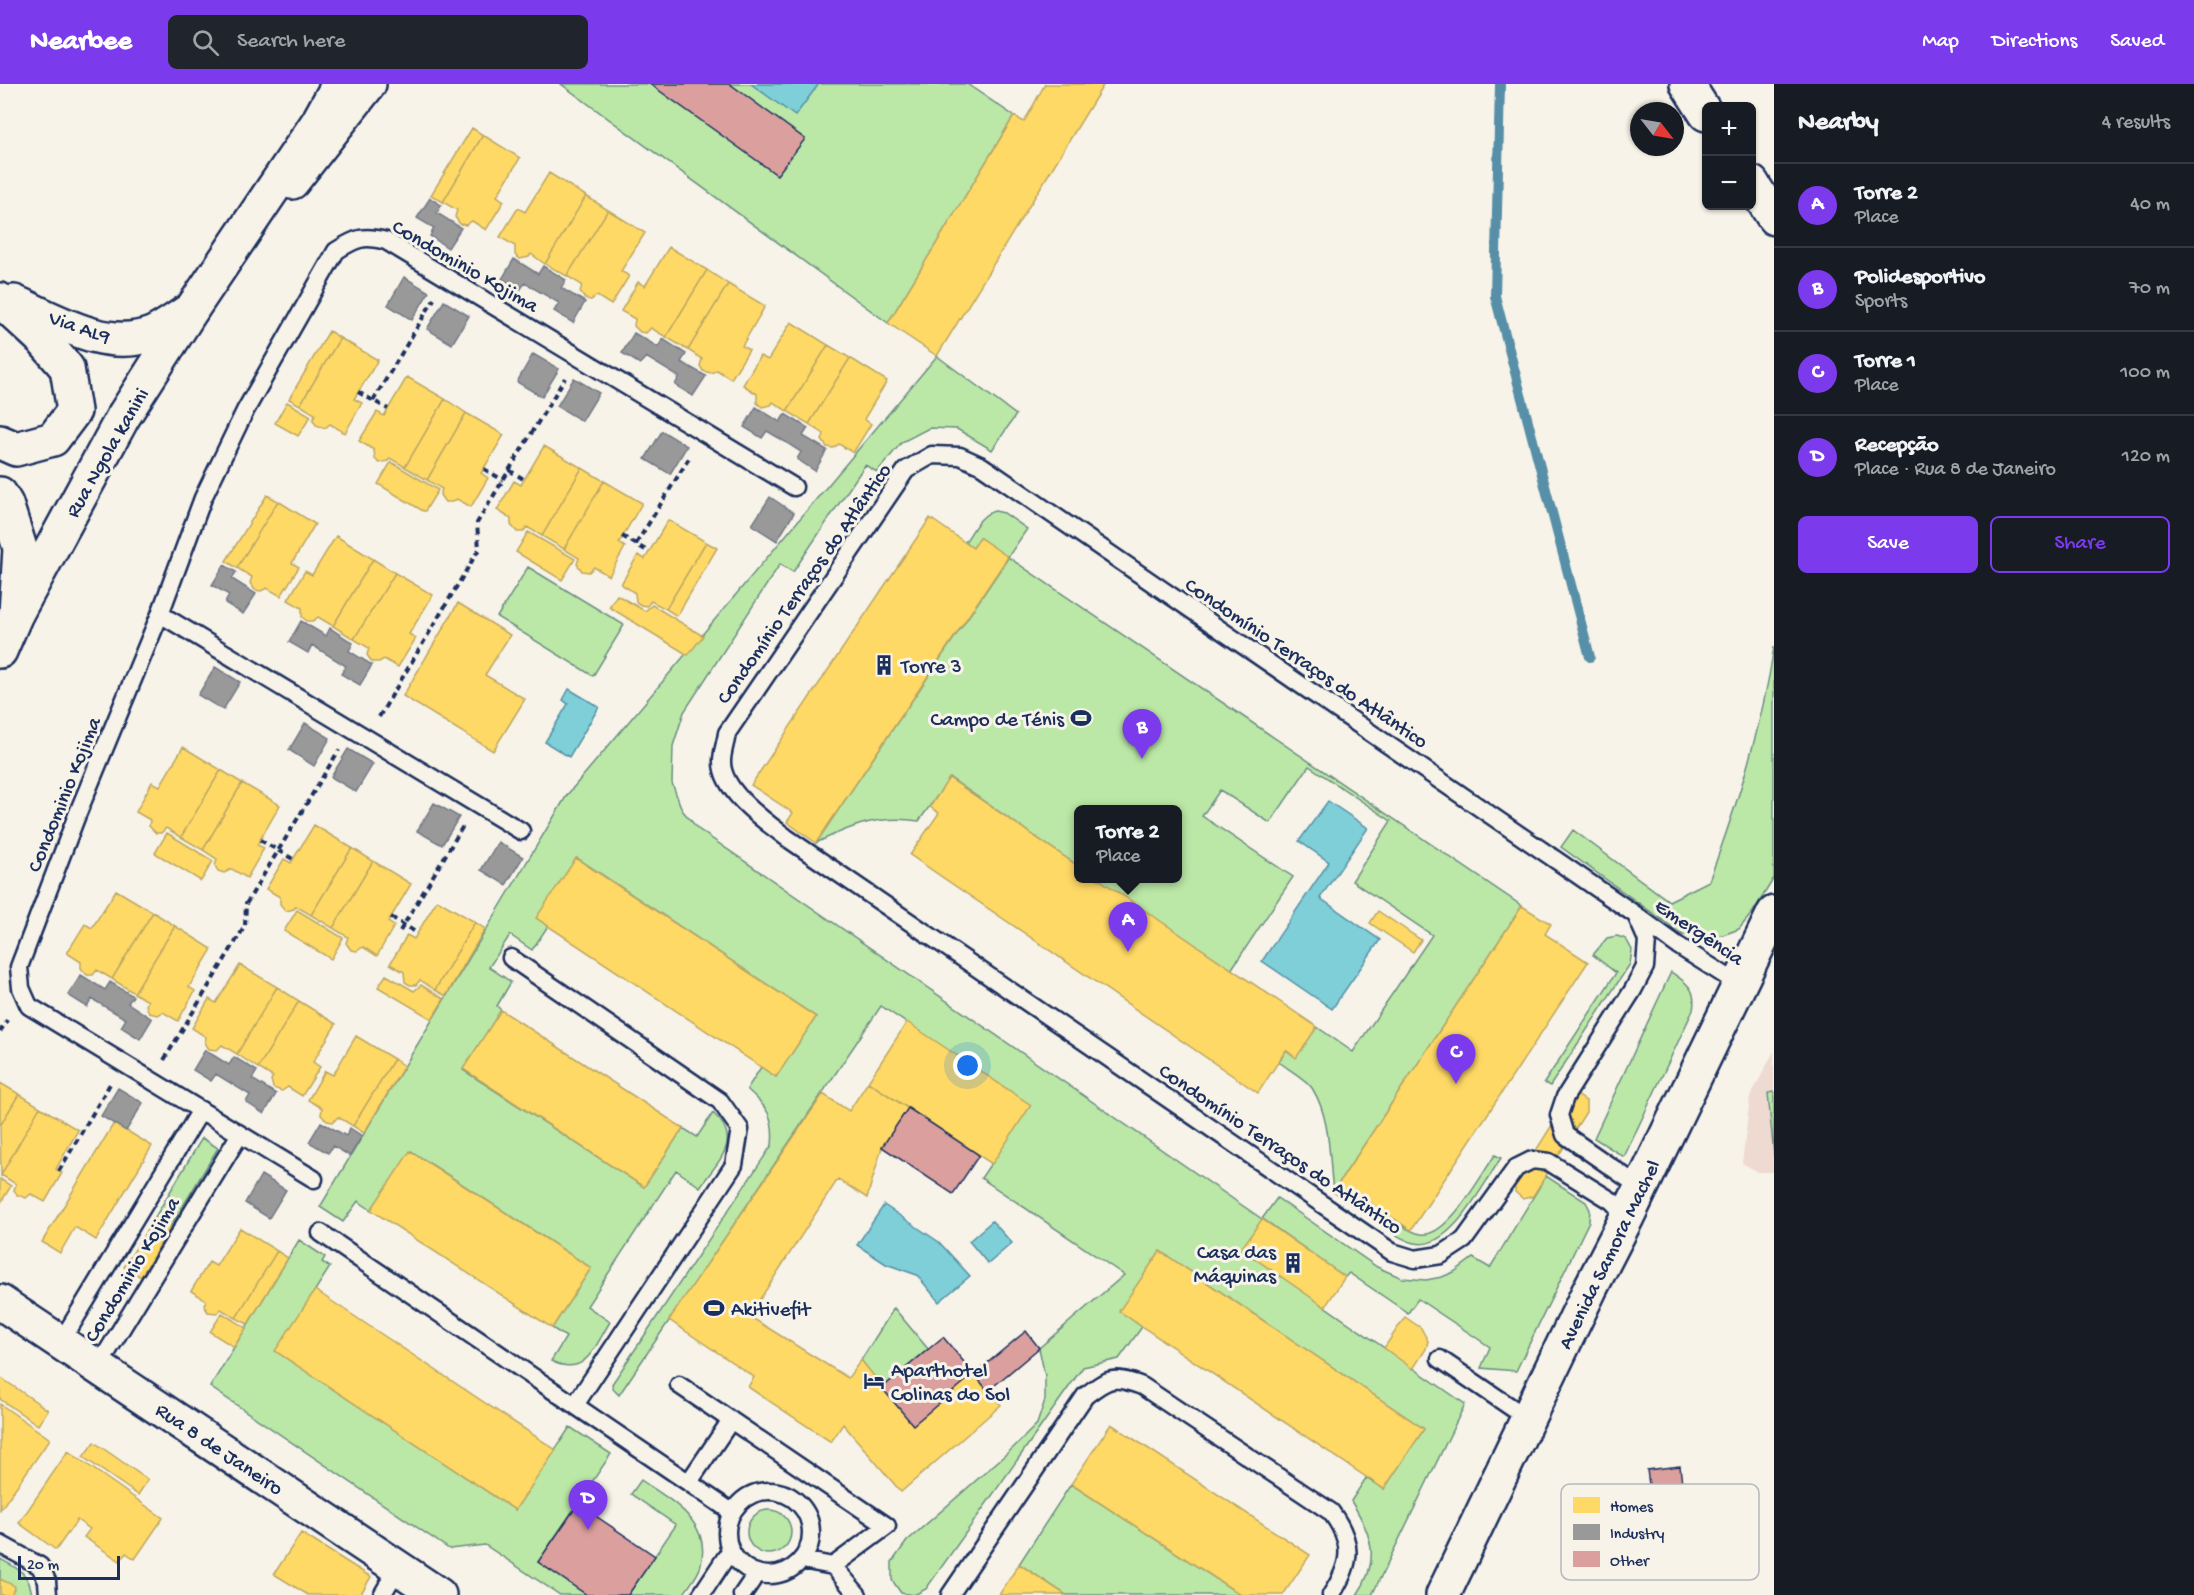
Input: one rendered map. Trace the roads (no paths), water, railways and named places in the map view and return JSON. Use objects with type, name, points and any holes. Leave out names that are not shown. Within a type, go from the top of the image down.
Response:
[{"type":"main road","name":"Rua Ngola kanini","points":[[0,651],[16,614],[123,417],[192,309],[318,123],[339,84]]},
{"type":"main road","name":"Rua Ngola kanini","points":[[225,262],[320,149],[369,84]]},
{"type":"main road","points":[[1687,84],[1702,106]]},
{"type":"main road","points":[[1756,189],[1774,218]]},
{"type":"main road","points":[[0,298],[42,339],[67,368],[74,411],[53,439],[16,449],[0,442]]},
{"type":"main road","name":"Via AL9","points":[[0,298],[108,340],[127,340],[153,334],[192,309]]},
{"type":"main road","points":[[0,494],[6,504],[20,548],[16,614]]},
{"type":"main road","name":"Avenida Samora Machel","points":[[1443,1595],[1774,913]]},
{"type":"main road","name":"Rua 8 de Janeiro","points":[[0,1302],[98,1367],[390,1581],[439,1595]]},
{"type":"lane","name":"Condominio Kojima","points":[[314,1179],[29,1006],[21,988],[19,968],[77,815],[160,614],[203,498],[245,411],[336,251],[352,241],[369,237],[386,242],[794,487]]},
{"type":"lane","name":"Condomínio Terraços do Atlântico","points":[[1627,1217],[1612,1201],[1549,1162],[1532,1160],[1515,1168],[1464,1240],[1440,1255],[1414,1259],[1392,1252],[787,838],[751,810],[730,786],[722,762],[727,733],[906,470],[932,455],[960,456],[982,466],[1636,915]]},
{"type":"lane","points":[[160,614],[521,831]]},
{"type":"lane","points":[[1636,915],[1647,940],[1645,968],[1634,990],[1564,1097],[1559,1115],[1566,1135],[1627,1178],[1645,1179]]},
{"type":"lane","name":"Emergência","points":[[1636,915],[1677,945],[1740,985]]},
{"type":"lane","points":[[511,958],[720,1101],[740,1129],[734,1166],[575,1405]]},
{"type":"lane","name":"Condominio Kojima","points":[[61,1342],[201,1110]]},
{"type":"lane","name":"Condominio Kojima","points":[[98,1367],[240,1134]]},
{"type":"lane","points":[[321,1233],[732,1512]]},
{"type":"lane","points":[[1440,1359],[1527,1418]]},
{"type":"lane","points":[[950,1595],[1085,1396],[1103,1382],[1122,1378],[1142,1386],[1331,1512],[1344,1530],[1349,1553],[1340,1582],[1331,1595]]},
{"type":"lane","points":[[679,1385],[886,1526],[833,1566]]},
{"type":"lane","points":[[689,1482],[731,1420]]},
{"type":"lane","points":[[767,1490],[782,1491],[794,1498],[810,1520],[812,1534],[802,1560],[791,1569],[778,1574],[764,1575],[739,1564],[730,1551],[726,1539],[727,1525],[732,1512],[741,1501],[753,1493],[767,1490]]},
{"type":"lane","points":[[0,1544],[40,1566],[47,1581],[48,1595]]},
{"type":"lane","points":[[701,1595],[730,1551]]},
{"type":"lane","points":[[802,1560],[833,1566],[858,1595]]},
{"type":"lane","points":[[742,1595],[757,1573]]},
{"type":"water","points":[[751,84],[817,84],[818,85],[795,116]]},
{"type":"water","points":[[569,689],[599,707],[569,757],[545,742],[568,704],[563,700]]},
{"type":"water","points":[[1328,801],[1368,828],[1320,898],[1380,940],[1332,1009],[1262,961],[1329,862],[1299,841]]},
{"type":"water","points":[[884,1205],[939,1242],[970,1276],[939,1302],[917,1275],[886,1264],[857,1245]]},
{"type":"water","points":[[992,1221],[1012,1243],[988,1264],[969,1241]]},
{"type":"waterway","points":[[1500,84],[1495,296],[1590,657]]},
{"type":"place","name":"Torre 3","points":[[884,665]]},
{"type":"place","name":"Campo de Ténis","points":[[1081,718]]},
{"type":"place","name":"Polidesportivo","points":[[1142,759]]},
{"type":"place","name":"Torre 2","points":[[1128,952]]},
{"type":"place","name":"Torre 1","points":[[1456,1084]]},
{"type":"place","name":"Casa das Máquinas","points":[[1293,1263]]},
{"type":"place","name":"Akitivefit","points":[[714,1308]]},
{"type":"place","name":"Aparthotel Colinas do Sol","points":[[874,1381]]},
{"type":"place","name":"Recepção","points":[[588,1530]]}]
